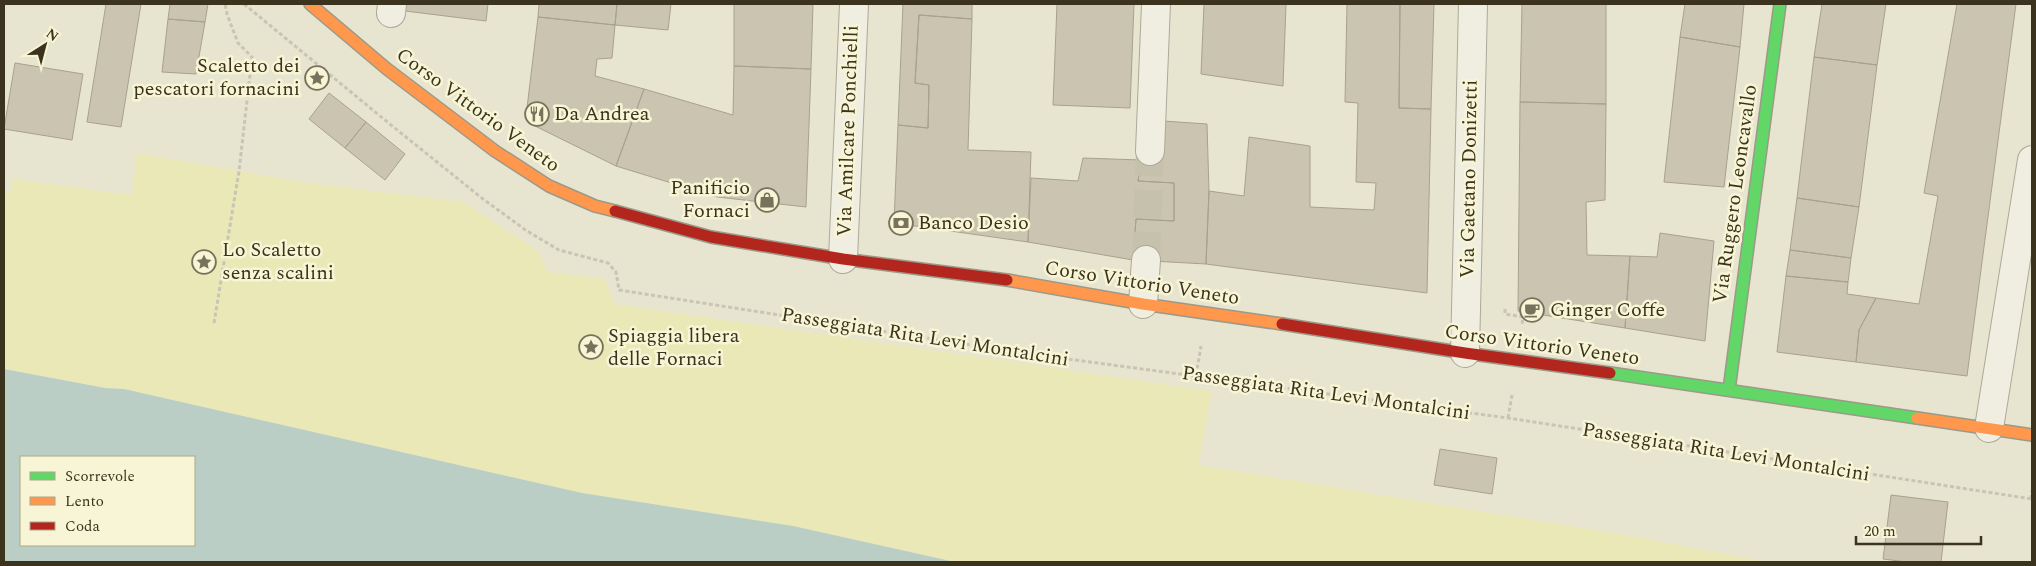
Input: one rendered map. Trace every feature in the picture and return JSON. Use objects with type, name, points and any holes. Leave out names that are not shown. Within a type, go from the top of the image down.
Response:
[{"type":"main road","name":"Corso Vittorio Veneto","points":[[310,4],[387,70],[435,104],[495,151],[549,186],[595,206],[711,237],[843,258],[993,278],[1143,304],[1206,312],[1465,353],[2032,435]]},
{"type":"main road","name":"Via Ruggero Leoncavallo","points":[[1729,390],[1780,4]]},
{"type":"street","name":"Via Amilcare Ponchielli","points":[[843,258],[854,4]]},
{"type":"street","points":[[1150,151],[1156,4]]},
{"type":"street","name":"Via Gaetano Donizetti","points":[[1465,353],[1472,4]]},
{"type":"street","points":[[1989,428],[2032,160]]},
{"type":"street","points":[[1143,304],[1146,260]]},
{"type":"path","points":[[214,323],[240,171],[252,57],[238,43],[225,4]]},
{"type":"path","name":"Passeggiata Rita Levi Montalcini","points":[[244,4],[430,156],[527,231],[559,250],[608,263],[616,272],[619,290],[1023,353],[1508,418],[2032,499]]},
{"type":"path","points":[[2032,490],[2032,499]]},
{"type":"sand","name":"Spiaggia libera delle Fornaci","points":[[137,153],[301,182],[463,202],[539,252],[548,272],[605,279],[614,304],[1212,391],[1198,465],[1637,537],[1767,562],[955,562],[793,526],[582,493],[124,389],[105,388],[4,369],[4,192],[10,193],[12,179],[132,195]]},
{"type":"shaded area","points":[[4,369],[105,388],[124,389],[582,493],[793,526],[955,562],[4,562]]},
{"type":"building","points":[[106,4],[141,4],[121,127],[87,122]]},
{"type":"building","points":[[170,4],[208,4],[205,22],[168,19]]},
{"type":"building","points":[[406,4],[488,4],[486,21],[405,11]]},
{"type":"building","points":[[539,4],[617,4],[615,25],[538,17]]},
{"type":"building","points":[[617,4],[671,4],[668,30],[615,25]]},
{"type":"building","points":[[734,4],[813,4],[811,69],[734,66]]},
{"type":"building","points":[[903,4],[972,4],[972,19],[919,15],[915,83],[929,85],[928,128],[898,125]]},
{"type":"building","points":[[1057,4],[1134,4],[1130,108],[1053,105]]},
{"type":"building","points":[[1204,4],[1286,4],[1283,86],[1201,74]]},
{"type":"building","points":[[1347,4],[1400,4],[1399,108],[1431,109],[1427,293],[1206,264],[1209,191],[1244,196],[1249,137],[1310,146],[1310,207],[1374,210],[1376,183],[1356,182],[1358,103],[1345,102]]},
{"type":"building","points":[[1400,4],[1434,4],[1431,109],[1399,108]]},
{"type":"building","points":[[1522,4],[1606,4],[1606,104],[1520,102]]},
{"type":"building","points":[[1685,4],[1744,4],[1740,47],[1680,37]]},
{"type":"building","points":[[1822,4],[1886,4],[1877,65],[1814,57]]},
{"type":"building","points":[[1957,4],[2016,4],[1967,376],[1856,362],[1859,330],[1876,298],[1919,304],[1938,196],[1924,193]]},
{"type":"building","points":[[919,15],[972,19],[968,150],[1031,152],[1028,242],[894,223],[898,125],[928,128],[929,85],[915,83]]},
{"type":"building","points":[[538,17],[615,25],[612,58],[597,59],[595,76],[644,89],[616,166],[533,125],[527,108]]},
{"type":"building","points":[[168,19],[205,22],[196,74],[162,72]]},
{"type":"building","points":[[1680,37],[1740,47],[1724,187],[1664,182]]},
{"type":"building","points":[[1814,57],[1877,65],[1859,207],[1797,198]]},
{"type":"building","points":[[15,63],[83,74],[72,140],[4,129]]},
{"type":"building","points":[[734,66],[811,69],[806,207],[717,197],[616,166],[644,89],[733,115]]},
{"type":"building","points":[[329,93],[366,122],[345,148],[309,119]]},
{"type":"building","points":[[1520,102],[1606,104],[1605,200],[1586,202],[1587,255],[1630,256],[1625,328],[1518,311]]},
{"type":"building","points":[[1163,121],[1207,124],[1209,191],[1206,264],[1133,260],[1136,219],[1174,221],[1174,183],[1138,181],[1141,160]]},
{"type":"building","points":[[366,122],[405,154],[385,180],[345,148]]},
{"type":"building","points":[[1083,158],[1141,160],[1138,181],[1174,183],[1174,221],[1136,219],[1133,260],[1028,242],[1031,178],[1078,181]]},
{"type":"building","points":[[1797,198],[1859,207],[1851,258],[1790,250]]},
{"type":"building","points":[[1660,233],[1714,241],[1705,341],[1625,328],[1630,256],[1657,257]]},
{"type":"building","points":[[1790,250],[1851,258],[1848,282],[1786,276]]},
{"type":"building","points":[[1786,276],[1848,282],[1847,294],[1876,298],[1859,330],[1856,362],[1777,352]]},
{"type":"building","points":[[1440,449],[1497,458],[1492,494],[1434,485]]},
{"type":"building","points":[[1891,495],[1948,502],[1941,562],[1907,562],[1883,559]]},
{"type":"tunnel","points":[[1146,260],[1150,151]]},
{"type":"traffic: fast","points":[[1729,390],[1780,4]]},
{"type":"traffic: fast","points":[[1610,373],[1917,418]]},
{"type":"traffic: slow","points":[[310,4],[387,69],[495,151],[549,186],[595,206],[615,211]]},
{"type":"traffic: slow","points":[[1007,280],[1143,304],[1282,324]]},
{"type":"traffic: slow","points":[[1917,418],[2032,435]]},
{"type":"traffic: jam","points":[[615,211],[711,237],[843,259],[1007,280]]},
{"type":"traffic: jam","points":[[1282,324],[1465,353],[1610,373]]},
{"type":"place","name":"Scaletto dei pescatori fornacini","points":[[317,78]]},
{"type":"place","name":"Da Andrea","points":[[537,114]]},
{"type":"place","name":"Panificio Fornaci","points":[[767,200]]},
{"type":"place","name":"Banco Desio","points":[[901,223]]},
{"type":"place","name":"Lo Scaletto senza scalini","points":[[204,262]]},
{"type":"place","name":"Ginger Coffe","points":[[1532,310]]},
{"type":"place","name":"Spiaggia libera delle Fornaci","points":[[591,347]]}]
